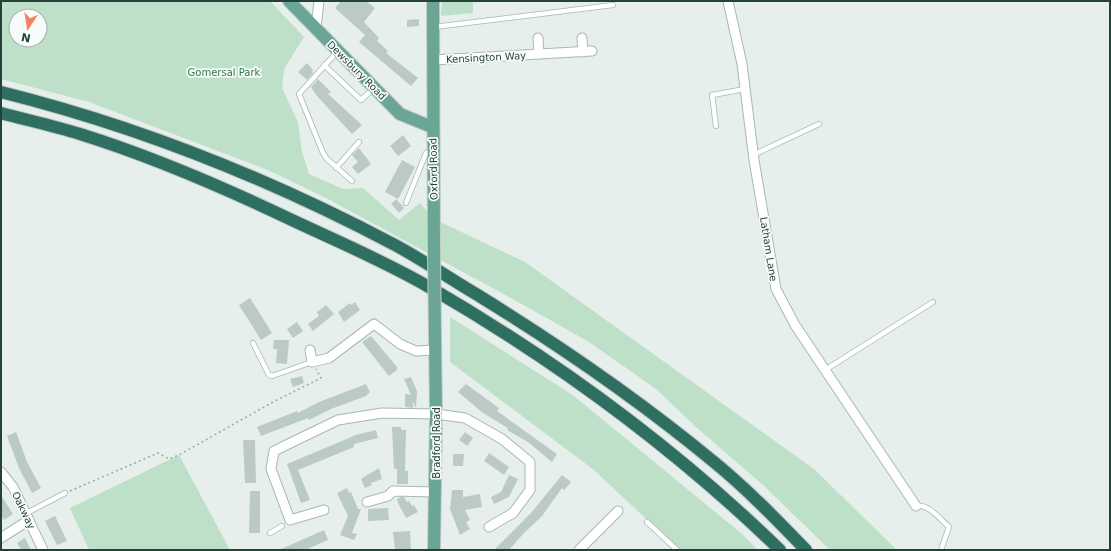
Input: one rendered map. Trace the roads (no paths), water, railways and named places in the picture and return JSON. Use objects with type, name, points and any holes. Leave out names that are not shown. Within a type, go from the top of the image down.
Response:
[{"type":"highway","points":[[1,92],[102,120],[188,150],[326,210],[398,246],[535,330],[600,375],[715,463],[806,550]]},
{"type":"highway","points":[[1,113],[79,134],[142,155],[228,190],[370,256],[427,286],[525,347],[638,427],[701,479],[780,550]]},
{"type":"main road","name":"Dewsbury Road","points":[[289,1],[400,114],[432,127]]},
{"type":"main road","name":"Oxford Road","points":[[433,1],[432,127],[435,337]]},
{"type":"main road","name":"Bradford Road","points":[[434,550],[436,492],[435,337]]},
{"type":"street","points":[[316,28],[319,1]]},
{"type":"street","name":"Latham Lane","points":[[728,1],[742,64],[753,155],[776,289],[796,325],[825,370],[916,506]]},
{"type":"street","name":"Kensington Way","points":[[538,38],[539,54]]},
{"type":"street","name":"Kensington Way","points":[[432,60],[587,52],[582,38]]},
{"type":"street","points":[[310,350],[312,362],[328,358],[374,324],[400,344],[416,351],[435,350]]},
{"type":"street","points":[[290,520],[271,469],[274,451],[338,420],[382,414],[436,414],[465,418],[502,440],[530,462],[530,490],[513,513],[489,527]]},
{"type":"street","name":"Oakway","points":[[1,472],[13,487],[43,550]]},
{"type":"street","points":[[367,502],[388,496],[393,491],[436,492]]},
{"type":"street","points":[[282,526],[290,520],[324,510]]},
{"type":"street","points":[[579,550],[618,511]]},
{"type":"street","points":[[1,538],[28,516]]},
{"type":"lane","points":[[432,27],[613,5]]},
{"type":"lane","points":[[338,51],[299,94],[323,153],[336,168],[352,181]]},
{"type":"lane","points":[[324,65],[361,100],[374,87]]},
{"type":"lane","points":[[716,126],[712,95],[745,89]]},
{"type":"lane","points":[[753,155],[819,124]]},
{"type":"lane","points":[[336,168],[359,142]]},
{"type":"lane","points":[[406,203],[426,153],[433,150]]},
{"type":"lane","points":[[825,370],[933,302]]},
{"type":"lane","points":[[253,343],[269,375],[272,376],[312,362]]},
{"type":"lane","points":[[28,516],[65,493]]},
{"type":"lane","points":[[916,506],[921,505],[928,508],[949,527],[941,550]]},
{"type":"lane","points":[[647,522],[677,550]]},
{"type":"lane","points":[[270,533],[282,526]]},
{"type":"park label","name":"Gomersal Park","points":[[224,72]]}]
